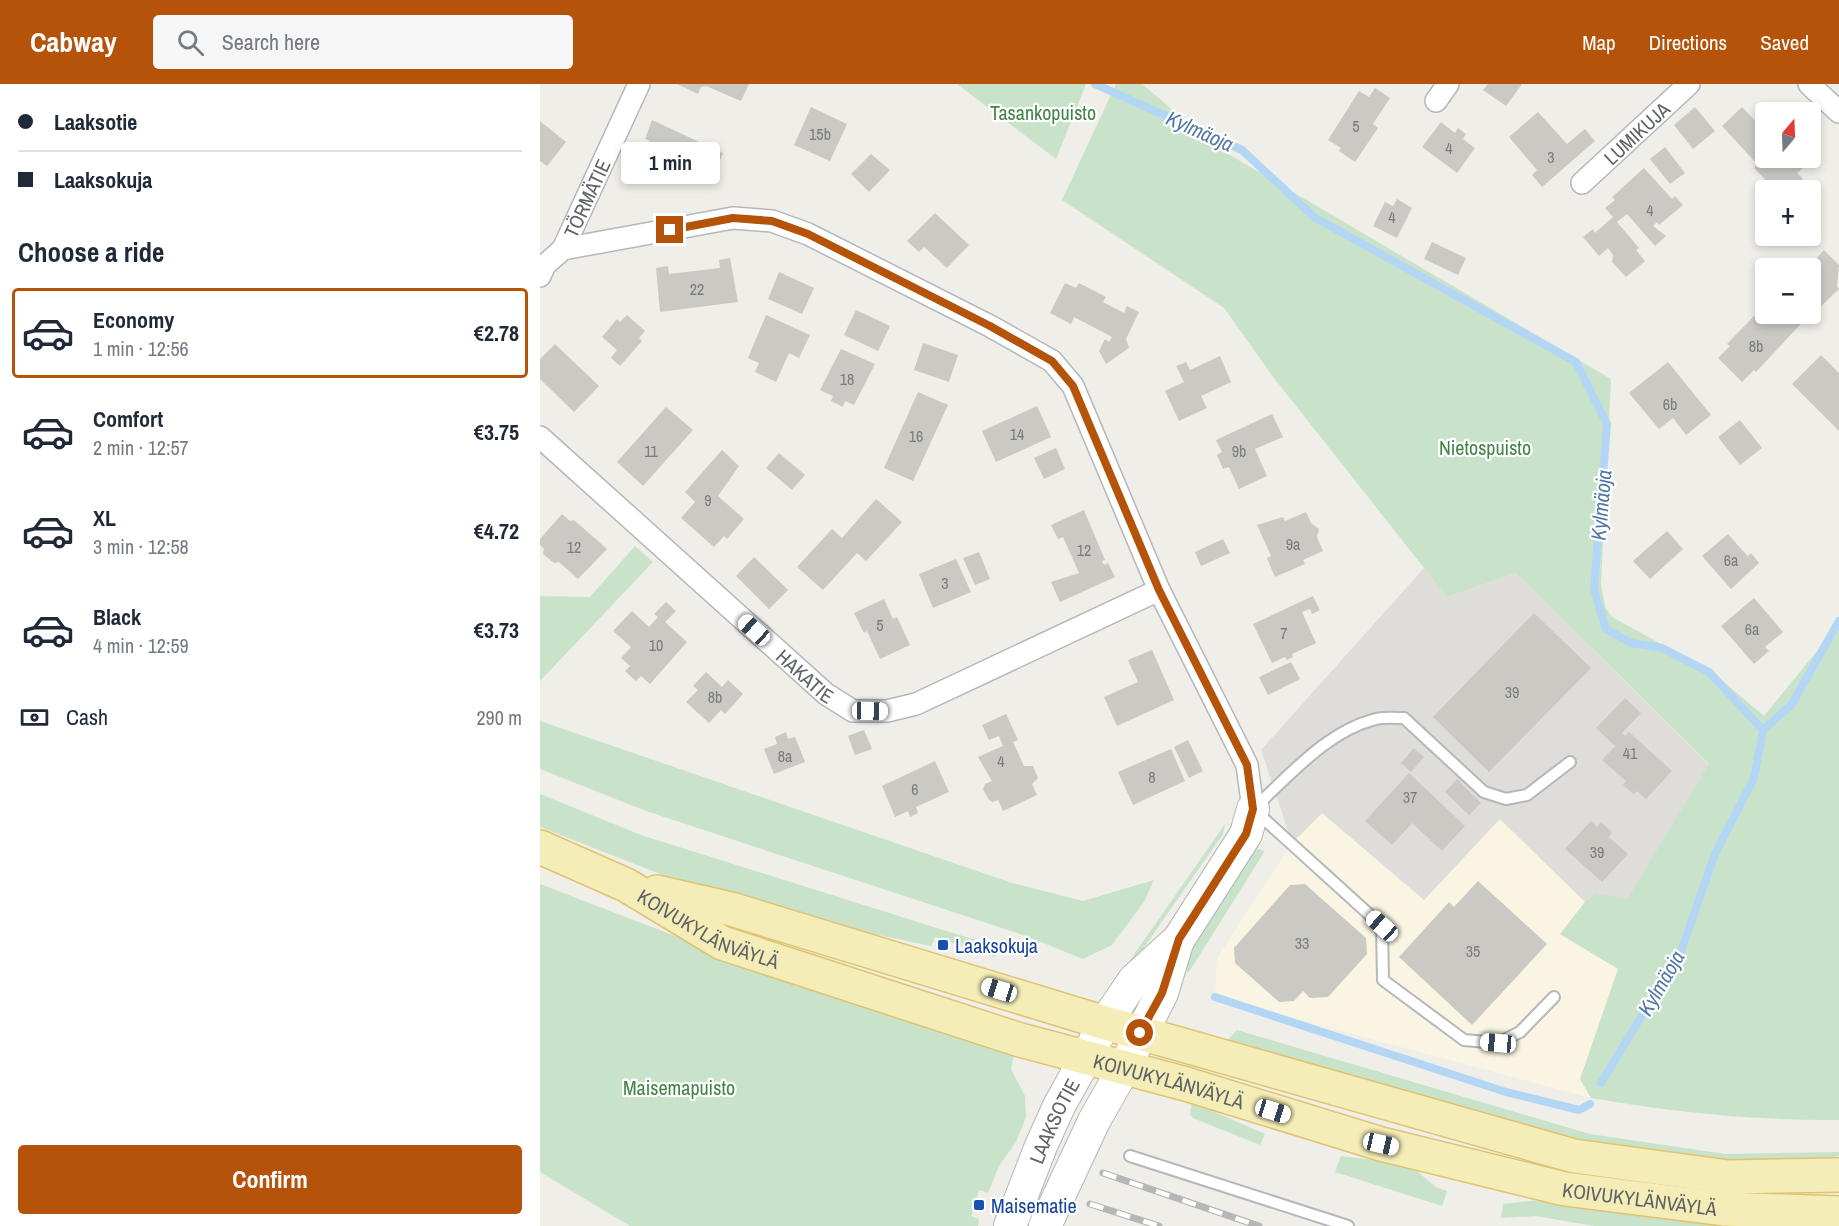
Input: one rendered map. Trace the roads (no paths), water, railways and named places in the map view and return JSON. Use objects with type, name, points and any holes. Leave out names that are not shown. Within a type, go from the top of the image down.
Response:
[{"type":"main road","name":"LAAKSOTIE","points":[[1045,1226],[1094,1121],[1162,993],[1179,939],[1246,834],[1253,809]]},
{"type":"main road","name":"KOIVUKYLÄNVÄYLÄ","points":[[540,847],[626,885],[722,943],[1020,1040],[1186,1084],[1381,1144],[1565,1189],[1724,1209],[1839,1213]]},
{"type":"main road","name":"KOIVUKYLÄNVÄYLÄ","points":[[626,885],[731,909],[1105,1023],[1574,1156],[1728,1177],[1839,1175]]},
{"type":"main road","name":"LAAKSOTIE","points":[[1010,1226],[1059,1106],[1105,1023],[1134,980],[1179,939]]},
{"type":"street","name":"TÖRMÄTIE","points":[[564,249],[639,84]]},
{"type":"street","points":[[1436,101],[1448,84]]},
{"type":"street","name":"LUMIKUJA","points":[[1582,183],[1689,84]]},
{"type":"street","points":[[1809,84],[1839,112]]},
{"type":"street","points":[[540,276],[545,265],[564,249],[733,218],[772,221],[808,234],[990,326],[1052,361],[1073,386],[1159,590],[1247,765],[1253,809]]},
{"type":"street","name":"HAKATIE","points":[[540,437],[826,694],[853,711],[887,711],[916,704],[1159,590]]},
{"type":"lane","points":[[1554,997],[1520,1032],[1498,1043],[1464,1040],[1383,980],[1382,926],[1253,809],[1315,753],[1355,726],[1379,718],[1404,718],[1484,792],[1506,799],[1527,795],[1570,762]]},
{"type":"lane","points":[[1130,1156],[1347,1226]]},
{"type":"waterway","name":"Kylmäoja","points":[[1095,84],[1242,150],[1314,217],[1576,362],[1607,424],[1594,589],[1606,629],[1631,643],[1662,648],[1709,672],[1763,730],[1754,778],[1715,854],[1681,951],[1601,1083]]},
{"type":"waterway","points":[[1763,730],[1792,704],[1839,621]]},
{"type":"waterway","points":[[1215,997],[1506,1092],[1579,1110],[1590,1104]]},
{"type":"railway","points":[[1103,1173],[1259,1226]]},
{"type":"railway","points":[[1090,1204],[1159,1226]]},
{"type":"place","name":"Laaksokuja","points":[[943,945]]},
{"type":"place","name":"Maisematie","points":[[979,1205]]},
{"type":"park label","name":"Tasankopuisto","points":[[1043,112]]},
{"type":"park label","name":"Nietospuisto","points":[[1485,447]]},
{"type":"park label","name":"Maisemapuisto","points":[[679,1087]]}]
